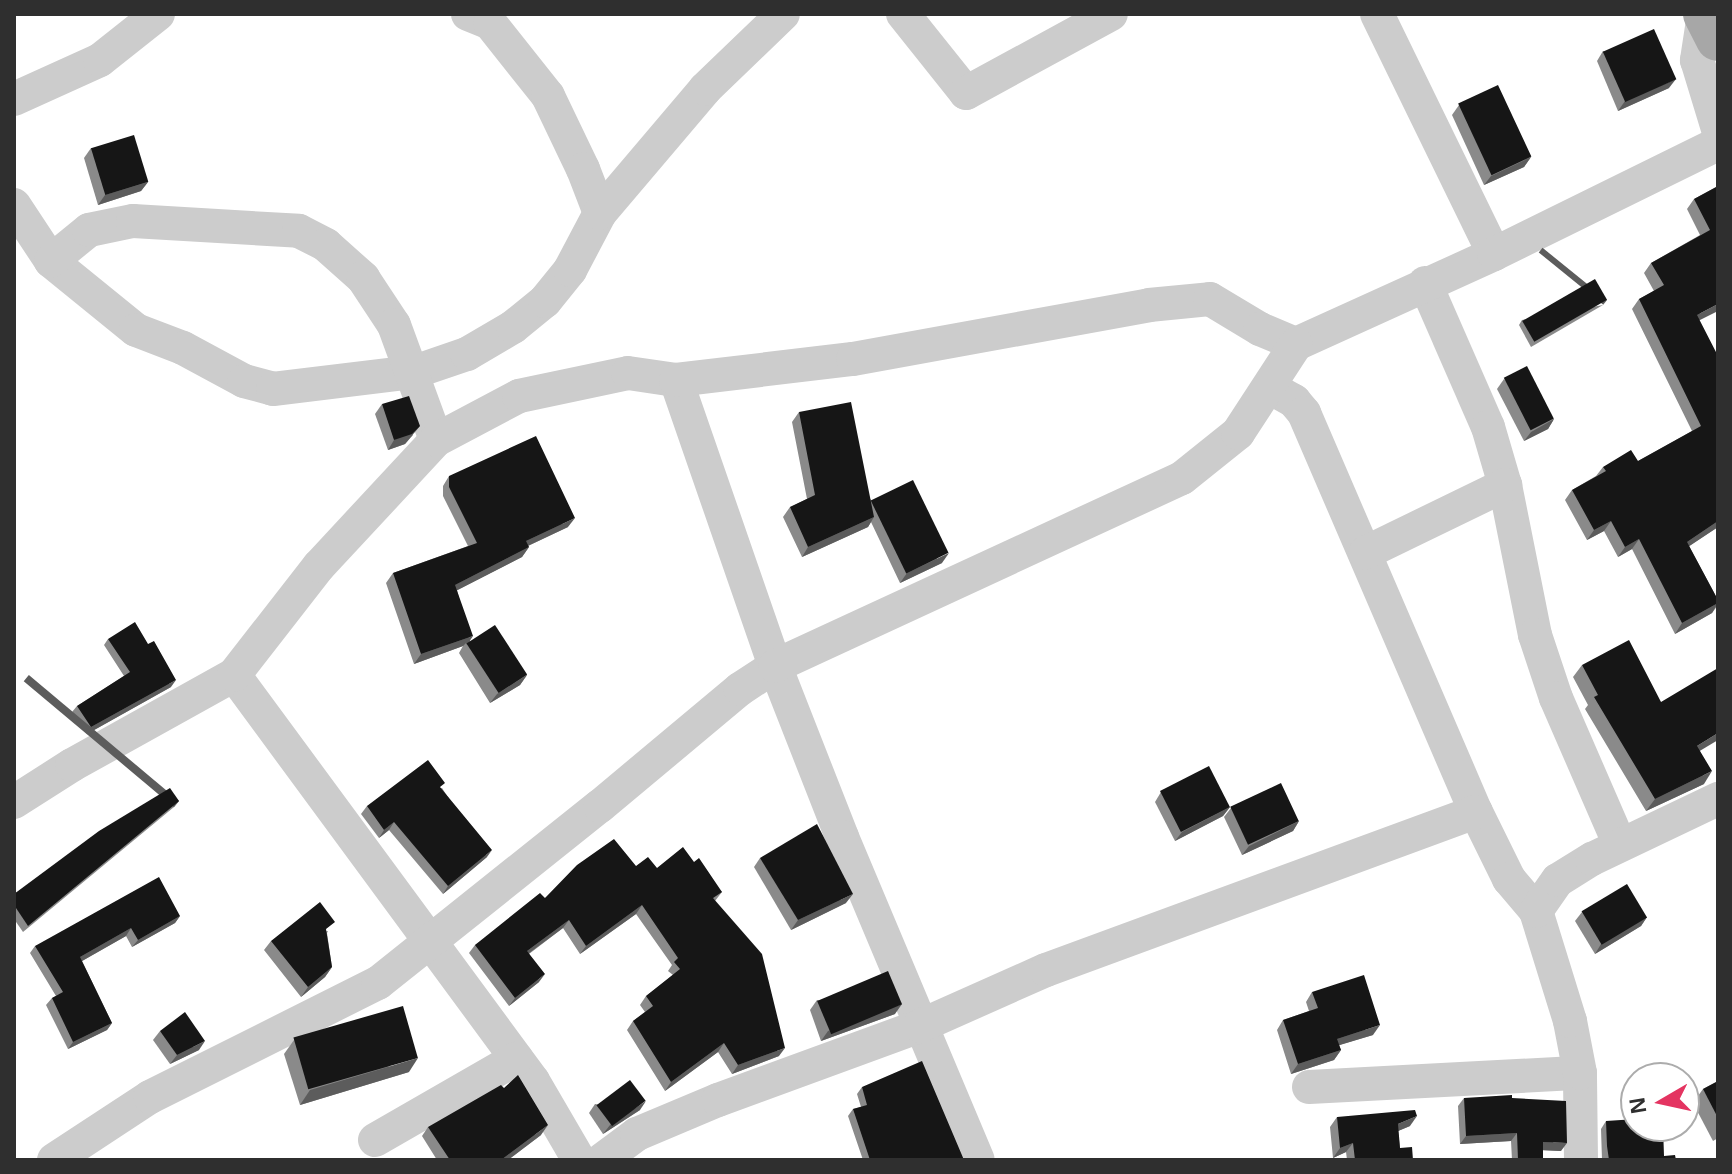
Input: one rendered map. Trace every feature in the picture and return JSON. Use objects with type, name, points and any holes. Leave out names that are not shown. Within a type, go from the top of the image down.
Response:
[{"type":"main road","points":[[1704,14],[1718,39]]},
{"type":"street","points":[[15,96],[100,60],[158,14]]},
{"type":"street","points":[[468,14],[490,23],[548,96],[600,213]]},
{"type":"street","points":[[14,205],[51,261],[136,330],[183,348],[244,381],[273,389],[414,372],[467,354],[513,327],[545,301],[570,270],[600,213],[705,89],[783,14]]},
{"type":"street","points":[[903,14],[966,93],[1111,14]]},
{"type":"street","points":[[1377,14],[1494,254]]},
{"type":"street","points":[[1704,14],[1697,60],[1718,129]]},
{"type":"street","points":[[54,1160],[150,1097],[378,983],[408,961],[428,940],[600,806],[740,689],[775,666],[1182,478],[1238,433],[1296,344],[1494,254],[1718,144]]},
{"type":"street","points":[[51,261],[89,230],[133,221],[299,231],[326,245],[363,278],[394,325],[414,372],[436,440]]},
{"type":"street","points":[[1425,283],[1468,375],[1505,485],[1535,635],[1556,698],[1620,845]]},
{"type":"street","points":[[16,795],[234,675],[319,566],[436,440],[519,396],[628,373],[676,380],[853,359],[1149,305],[1210,299],[1260,329],[1296,344]]},
{"type":"street","points":[[676,380],[775,666],[920,1026],[978,1160]]},
{"type":"street","points":[[1269,387],[1294,401],[1304,413],[1476,812],[1509,879],[1536,911],[1570,1021],[1580,1073],[1581,1160]]},
{"type":"street","points":[[1365,553],[1505,485]]},
{"type":"street","points":[[234,675],[533,1081],[579,1160]]},
{"type":"street","points":[[1536,911],[1558,880],[1620,845],[1718,799]]},
{"type":"street","points":[[602,1160],[637,1134],[920,1026],[1046,970],[1476,812]]},
{"type":"street","points":[[375,1140],[516,1059]]},
{"type":"street","points":[[1309,1087],[1580,1073]]},
{"type":"building","points":[[1654,29],[1676,79],[1625,102],[1603,52]]},
{"type":"building","points":[[1498,85],[1531,157],[1492,175],[1458,104]]},
{"type":"building","points":[[134,135],[148,182],[105,195],[91,148]]},
{"type":"building","points":[[1718,186],[1718,304],[1697,315],[1718,356],[1718,521],[1687,542],[1718,603],[1682,623],[1639,539],[1625,547],[1611,521],[1594,530],[1572,490],[1606,471],[1603,467],[1631,450],[1638,461],[1701,426],[1639,299],[1664,285],[1651,263],[1710,230],[1694,199]]},
{"type":"building","points":[[1595,279],[1607,300],[1534,342],[1522,321]]},
{"type":"building","points":[[1527,366],[1554,419],[1531,430],[1504,378]]},
{"type":"building","points":[[409,396],[420,426],[412,434],[394,440],[382,404]]},
{"type":"building","points":[[851,402],[874,517],[808,547],[790,507],[815,495],[799,412]]},
{"type":"building","points":[[536,436],[575,518],[526,541],[529,547],[455,585],[473,636],[421,654],[393,573],[477,543],[449,487],[449,476]]},
{"type":"building","points":[[913,480],[949,553],[906,573],[871,501]]},
{"type":"building","points":[[135,622],[148,644],[154,641],[176,680],[91,727],[77,706],[130,672],[108,639]]},
{"type":"building","points":[[495,625],[527,674],[499,693],[466,644]]},
{"type":"building","points":[[1629,640],[1661,702],[1718,668],[1718,733],[1697,746],[1712,771],[1655,799],[1594,697],[1598,695],[1582,665]]},
{"type":"building","points":[[428,760],[445,783],[440,787],[492,850],[448,886],[394,822],[384,830],[367,806]]},
{"type":"building","points":[[1209,766],[1230,807],[1181,832],[1160,791]]},
{"type":"building","points":[[1281,783],[1299,821],[1248,845],[1230,807]]},
{"type":"building","points":[[170,788],[179,801],[28,926],[14,905],[14,894],[99,831]]},
{"type":"building","points":[[817,824],[853,894],[798,920],[760,858]]},
{"type":"building","points":[[614,839],[636,866],[648,857],[657,868],[683,847],[694,862],[699,858],[722,892],[713,898],[762,954],[785,1048],[738,1065],[724,1043],[671,1082],[633,1021],[653,1006],[646,996],[680,969],[674,962],[678,958],[642,905],[586,946],[569,920],[527,951],[545,974],[515,998],[475,945],[540,893],[545,898],[577,865]]},
{"type":"building","points":[[159,877],[180,916],[138,940],[131,928],[80,957],[112,1023],[73,1042],[52,998],[63,992],[35,946]]},
{"type":"building","points":[[1627,884],[1647,917],[1602,945],[1582,911]]},
{"type":"building","points":[[320,902],[335,922],[326,929],[332,967],[308,987],[271,941]]},
{"type":"building","points":[[888,971],[902,1004],[831,1034],[817,1001]]},
{"type":"building","points":[[1364,975],[1380,1025],[1337,1039],[1341,1050],[1298,1064],[1283,1020],[1318,1008],[1312,992]]},
{"type":"building","points":[[403,1006],[418,1058],[308,1089],[293,1037]]},
{"type":"building","points":[[185,1012],[205,1041],[177,1055],[160,1031]]},
{"type":"building","points":[[922,1061],[964,1160],[870,1160],[853,1109],[867,1105],[862,1087]]},
{"type":"building","points":[[518,1075],[548,1125],[501,1160],[450,1160],[428,1127],[501,1085],[504,1088]]},
{"type":"building","points":[[630,1080],[646,1101],[612,1126],[596,1105]]},
{"type":"building","points":[[1718,1081],[1718,1118],[1703,1089]]},
{"type":"building","points":[[1512,1095],[1512,1098],[1566,1101],[1567,1143],[1543,1142],[1543,1160],[1518,1160],[1517,1133],[1466,1136],[1464,1098]]},
{"type":"building","points":[[1415,1110],[1417,1116],[1398,1124],[1400,1148],[1412,1147],[1413,1160],[1355,1160],[1353,1143],[1340,1148],[1337,1117]]},
{"type":"building","points":[[1620,1120],[1620,1142],[1664,1142],[1664,1156],[1675,1155],[1676,1160],[1609,1160],[1606,1121]]}]
